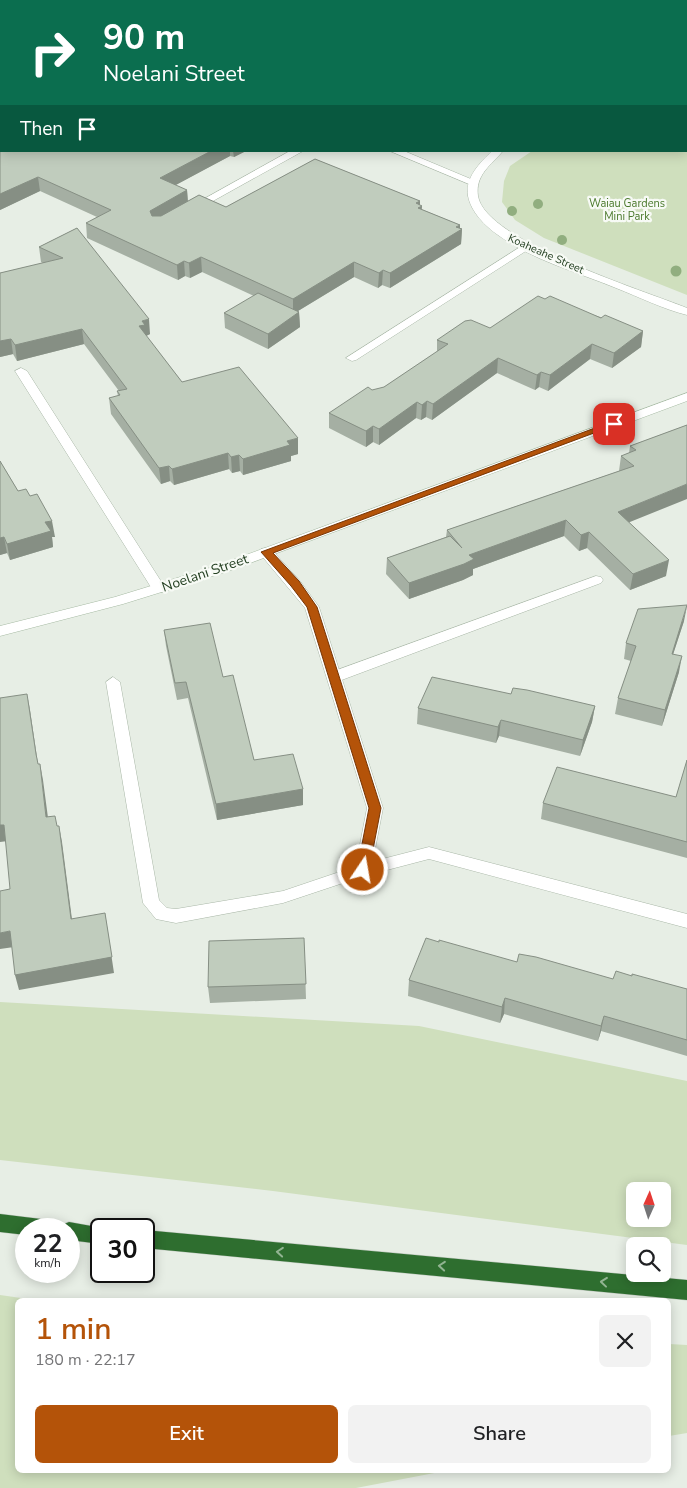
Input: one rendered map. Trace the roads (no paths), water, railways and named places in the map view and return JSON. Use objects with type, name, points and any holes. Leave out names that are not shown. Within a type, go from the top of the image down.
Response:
[{"type":"highway","points":[[0,1223],[15,1225]]},
{"type":"highway","points":[[155,1240],[687,1290]]},
{"type":"street","points":[[182,214],[296,152]]},
{"type":"street","points":[[398,152],[473,182],[486,161],[497,152]]},
{"type":"street","name":"Koaheahe Street","points":[[473,182],[474,202],[486,222],[498,232],[525,247],[687,312]]},
{"type":"street","points":[[352,358],[525,247]]},
{"type":"street","points":[[21,371],[159,589]]},
{"type":"street","name":"Noelani Street","points":[[0,631],[159,589],[266,552],[687,397]]},
{"type":"street","points":[[266,552],[295,584],[312,607],[375,808],[363,870]]},
{"type":"street","points":[[334,678],[596,580]]},
{"type":"street","points":[[112,682],[151,902],[162,914],[176,916],[283,897],[363,870],[429,853],[687,921]]},
{"type":"park label","name":"Waiau Gardens Mini Park","points":[[627,209]]}]
